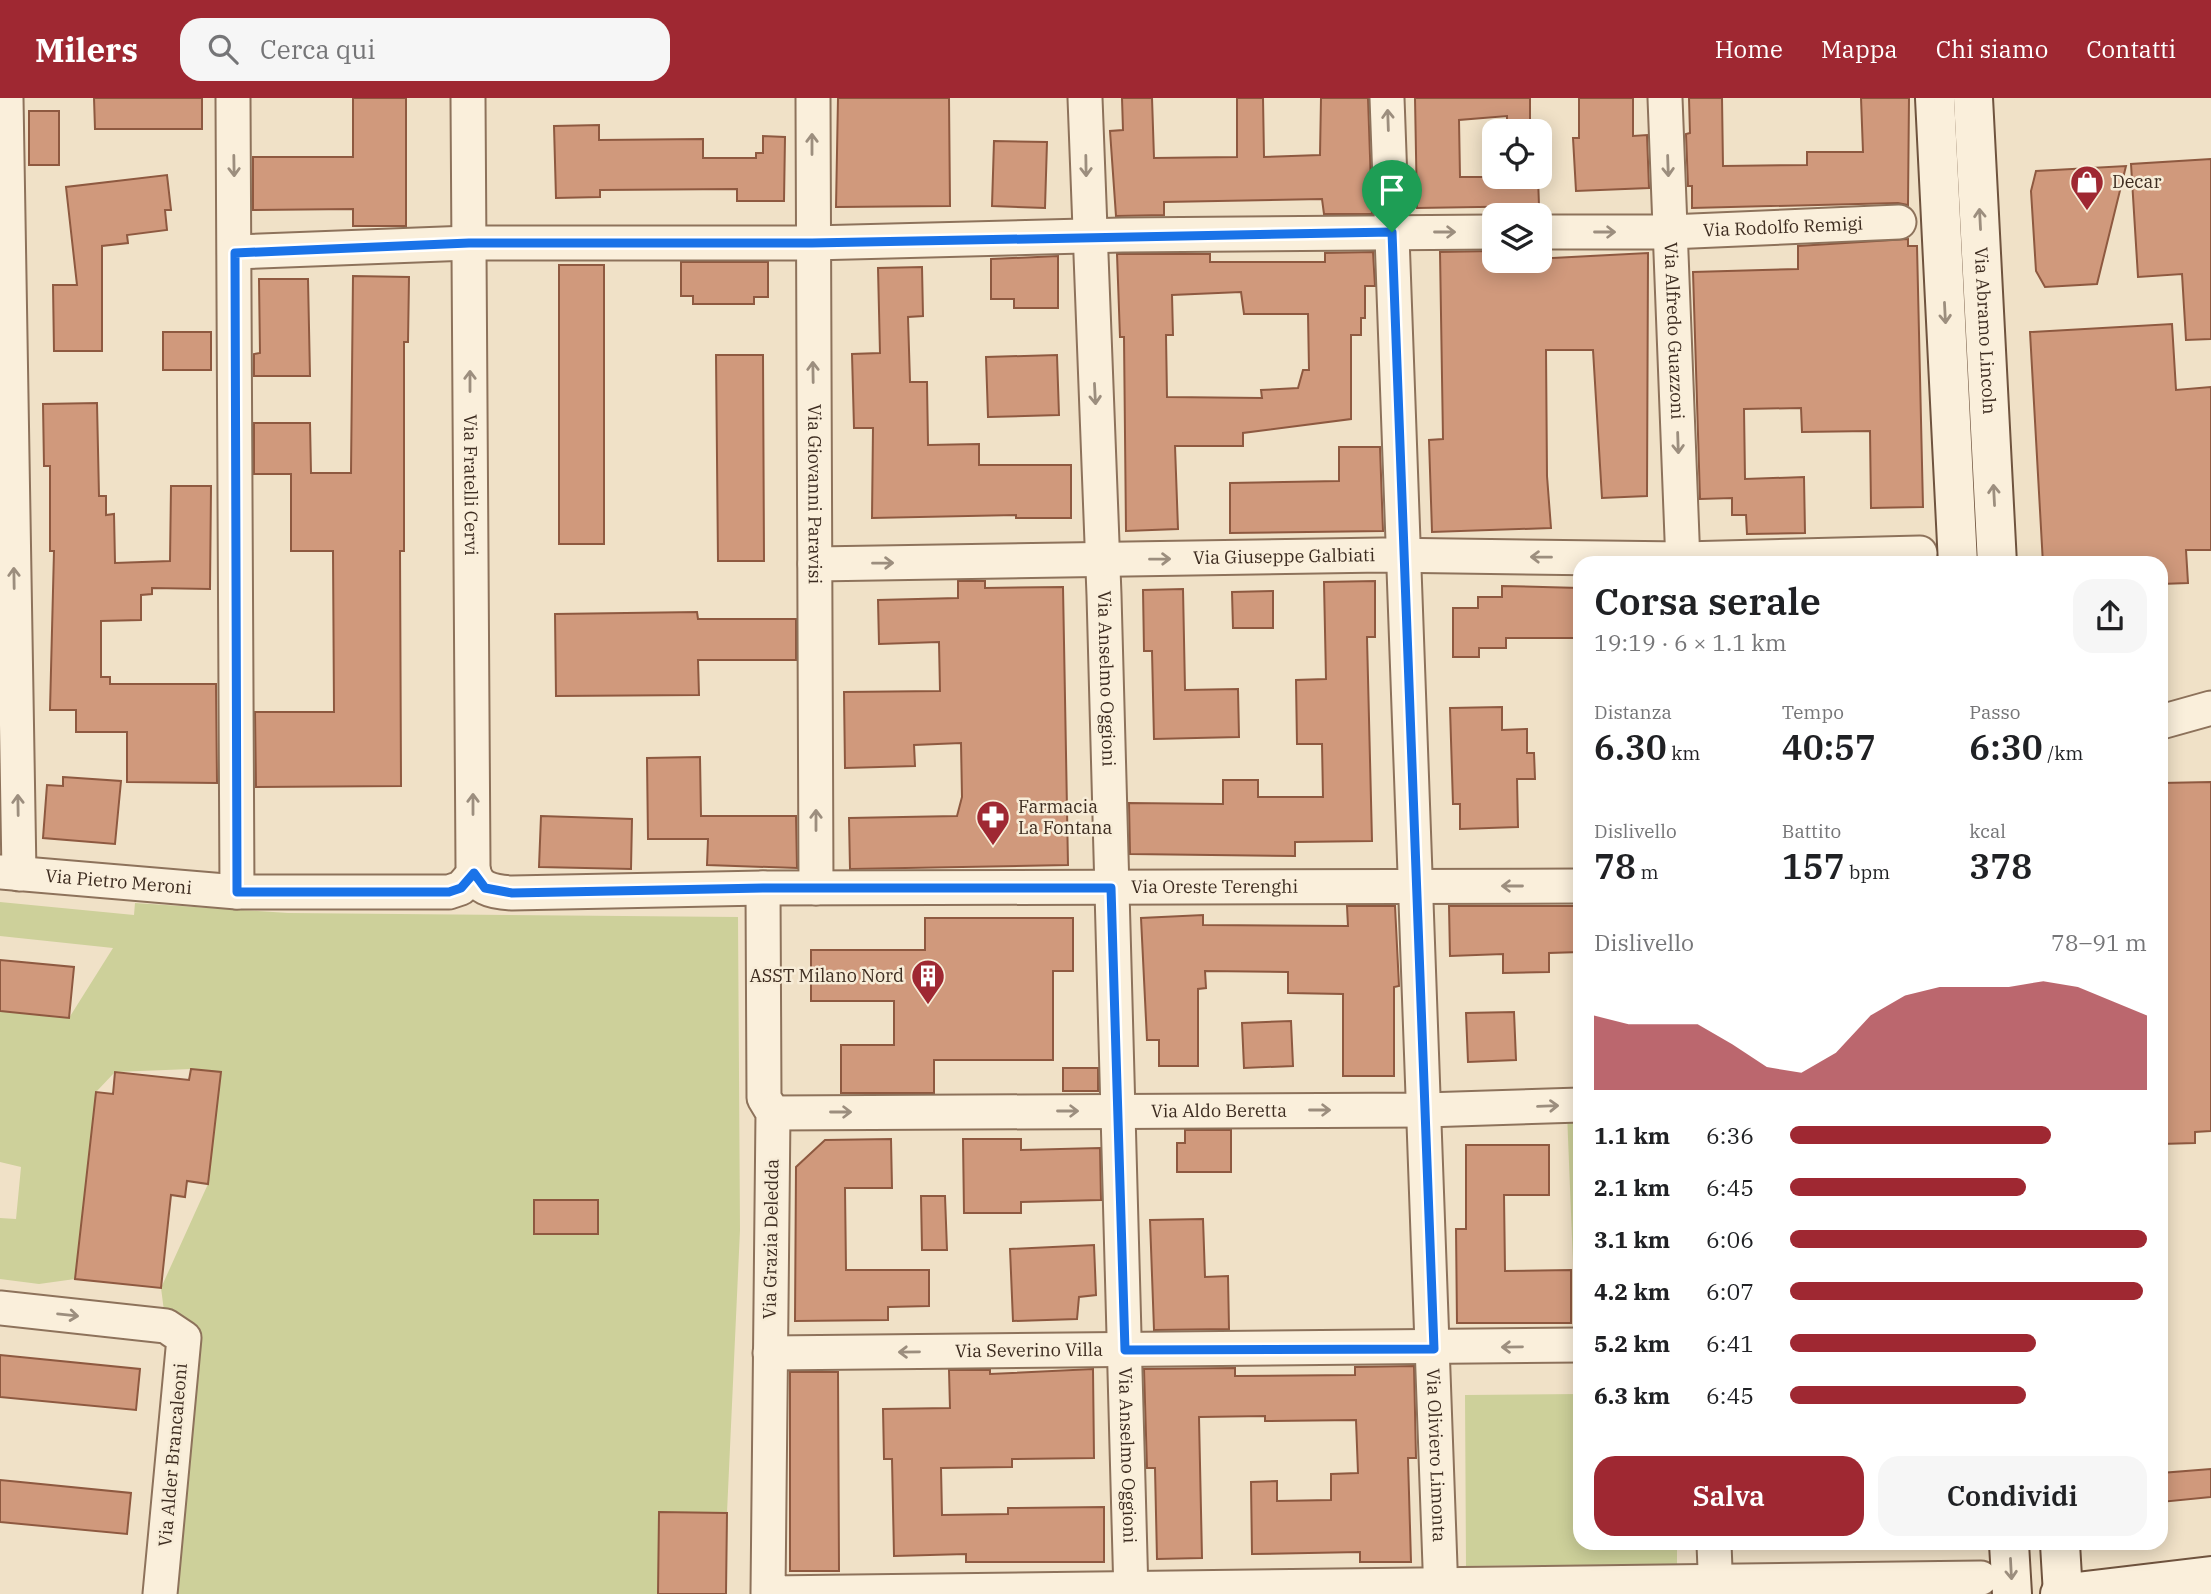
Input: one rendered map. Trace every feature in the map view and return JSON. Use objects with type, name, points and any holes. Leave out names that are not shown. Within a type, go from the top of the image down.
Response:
[{"type":"main road","points":[[1935,98],[1958,556]]},
{"type":"main road","name":"Via Abramo Lincoln","points":[[1973,98],[1997,556]]},
{"type":"main road","points":[[1997,1586],[2007,1550]]},
{"type":"main road","points":[[2060,1550],[2062,1594],[2211,1576]]},
{"type":"street","points":[[6,98],[9,873]]},
{"type":"street","points":[[233,98],[237,892],[449,892],[461,888],[474,873]]},
{"type":"street","name":"Via Fratelli Cervi","points":[[468,98],[474,873]]},
{"type":"street","name":"Via Giovanni Paravisi","points":[[813,98],[816,888]]},
{"type":"street","name":"Via Anselmo Oggioni","points":[[1085,98],[1119,1111],[1131,1592]]},
{"type":"street","name":"Via Oliviero Limonta","points":[[1387,98],[1441,1591]]},
{"type":"street","name":"Via Alfredo Guazzoni","points":[[1665,98],[1683,556]]},
{"type":"street","name":"Via Rodolfo Remigi","points":[[1552,232],[1669,232],[1899,222]]},
{"type":"street","points":[[235,253],[469,243],[812,243],[1088,236],[1482,232]]},
{"type":"street","name":"Via Giuseppe Galbiati","points":[[1831,556],[1920,553]]},
{"type":"street","name":"Via Giuseppe Galbiati","points":[[815,564],[1405,555],[1573,559]]},
{"type":"street","points":[[2168,720],[2211,709]]},
{"type":"street","name":"Via Pietro Meroni","points":[[9,873],[237,892]]},
{"type":"street","name":"Via Oreste Terenghi","points":[[474,873],[485,888],[512,893],[763,888],[1573,886]]},
{"type":"street","name":"Via Grazia Deledda","points":[[763,888],[764,1098],[773,1112],[768,1593]]},
{"type":"street","name":"Via Aldo Beretta","points":[[773,1112],[1425,1110],[1573,1105]]},
{"type":"street","name":"Via Alder Brancaleoni","points":[[0,1308],[166,1326],[184,1338],[160,1594]]},
{"type":"street","name":"Via Severino Villa","points":[[770,1353],[1434,1349],[1573,1345]]},
{"type":"street","points":[[1714,1550],[1716,1588]]},
{"type":"street","points":[[768,1593],[1997,1586]]},
{"type":"green space","points":[[0,902],[134,915],[135,903],[288,913],[738,917],[740,1230],[727,1513],[659,1512],[658,1594],[153,1594],[169,1349],[161,1288],[208,1184],[221,1073],[191,1069],[115,1072],[96,1092],[75,1279],[39,1284],[0,1279],[0,1218],[16,1219],[21,1167],[0,1162],[0,1011],[69,1018],[113,948],[0,936]]},
{"type":"green space","points":[[1567,1113],[1573,1113],[1573,1263]]},
{"type":"green space","points":[[1573,1394],[1573,1550],[1677,1550],[1677,1564],[1466,1566],[1465,1395]]},
{"type":"building","points":[[94,98],[202,98],[202,129],[95,129]]},
{"type":"building","points":[[353,98],[406,98],[406,226],[353,226],[353,209],[253,210],[253,157],[353,157]]},
{"type":"building","points":[[838,98],[949,98],[950,206],[836,207]]},
{"type":"building","points":[[1122,98],[1152,98],[1154,158],[1237,157],[1237,98],[1263,98],[1264,157],[1320,155],[1321,98],[1368,98],[1372,214],[1324,214],[1322,199],[1164,202],[1164,215],[1116,216],[1110,131],[1123,130]]},
{"type":"building","points":[[1415,98],[1530,98],[1530,119],[1507,119],[1507,116],[1459,120],[1460,177],[1482,177],[1482,189],[1538,189],[1539,203],[1482,203],[1482,207],[1417,208]]},
{"type":"building","points":[[1579,98],[1633,98],[1633,136],[1647,135],[1649,188],[1576,191],[1573,138],[1579,138]]},
{"type":"building","points":[[1689,98],[1722,98],[1723,166],[1807,165],[1807,152],[1863,152],[1861,98],[1909,98],[1908,205],[1898,203],[1692,208],[1692,186],[1688,186],[1686,134],[1690,133]]},
{"type":"building","points":[[29,111],[59,111],[59,165],[29,165]]},
{"type":"building","points":[[599,125],[599,140],[703,139],[703,158],[756,158],[756,153],[763,153],[763,136],[785,137],[784,201],[737,201],[737,189],[600,190],[600,197],[556,198],[554,126]]},
{"type":"building","points":[[994,141],[1047,142],[1045,208],[992,206]]},
{"type":"building","points":[[2211,159],[2211,339],[2186,340],[2182,274],[2138,277],[2131,164]]},
{"type":"building","points":[[2126,166],[2097,284],[2045,287],[2036,271],[2031,191],[2036,171]]},
{"type":"building","points":[[167,175],[171,210],[165,210],[167,230],[127,235],[128,243],[102,246],[102,351],[54,351],[53,285],[77,285],[66,187]]},
{"type":"building","points":[[1908,239],[1908,246],[1917,246],[1923,507],[1871,508],[1870,431],[1802,432],[1801,408],[1744,409],[1745,479],[1804,477],[1805,533],[1747,534],[1746,515],[1732,515],[1732,498],[1700,499],[1693,272],[1798,269],[1798,246]]},
{"type":"building","points":[[1482,251],[1482,273],[1552,273],[1552,258],[1648,253],[1647,496],[1602,498],[1593,350],[1546,350],[1547,476],[1551,528],[1432,532],[1429,440],[1443,439],[1440,252]]},
{"type":"building","points":[[1373,252],[1375,286],[1365,286],[1365,318],[1361,318],[1361,335],[1351,335],[1351,419],[1243,433],[1243,446],[1175,446],[1178,529],[1126,531],[1124,337],[1120,337],[1117,254],[1210,254],[1210,262],[1325,262],[1325,253]],"holes":[[[1241,292],[1244,314],[1308,314],[1309,370],[1303,370],[1298,388],[1261,390],[1262,398],[1167,397],[1166,335],[1173,335],[1172,295]]]},
{"type":"building","points":[[1058,256],[1058,308],[1014,308],[1014,299],[991,299],[991,259]]},
{"type":"building","points":[[681,262],[768,262],[768,297],[754,297],[754,304],[693,304],[693,296],[681,296]]},
{"type":"building","points":[[559,265],[604,265],[604,544],[559,544]]},
{"type":"building","points":[[922,267],[923,316],[908,317],[910,382],[927,382],[928,445],[979,444],[979,465],[1071,465],[1071,518],[1016,518],[1016,515],[872,518],[873,428],[854,428],[852,354],[880,353],[878,268]]},
{"type":"building","points":[[353,276],[409,277],[408,342],[404,342],[404,551],[400,551],[401,786],[256,787],[255,712],[334,712],[333,551],[291,551],[291,474],[254,474],[254,423],[310,423],[311,473],[351,473]]},
{"type":"building","points":[[259,279],[308,279],[310,376],[254,376],[254,354],[260,353]]},
{"type":"building","points":[[2172,324],[2176,390],[2211,387],[2211,550],[2186,550],[2188,583],[2168,584],[2168,556],[2043,556],[2030,332]]},
{"type":"building","points":[[163,332],[211,332],[211,370],[163,370]]},
{"type":"building","points":[[716,355],[763,355],[764,561],[718,561]]},
{"type":"building","points":[[1057,355],[1059,415],[988,417],[986,357]]},
{"type":"building","points":[[97,403],[99,496],[106,496],[106,515],[114,514],[115,563],[170,561],[171,486],[211,486],[210,589],[152,588],[152,594],[141,595],[141,620],[101,621],[101,677],[110,677],[110,684],[216,684],[217,783],[127,782],[127,732],[76,732],[76,710],[50,710],[54,551],[50,551],[50,466],[44,466],[43,404]]},
{"type":"building","points":[[1339,447],[1380,447],[1383,531],[1230,533],[1230,483],[1339,481]]},
{"type":"building","points":[[958,581],[985,581],[985,588],[1063,587],[1068,865],[850,869],[849,818],[957,816],[962,797],[961,743],[914,745],[915,766],[845,768],[844,692],[940,691],[939,642],[879,644],[878,600],[958,598]]},
{"type":"building","points":[[1375,581],[1375,637],[1367,637],[1372,841],[1295,842],[1295,856],[1130,854],[1129,803],[1223,804],[1223,780],[1258,780],[1258,797],[1323,797],[1322,744],[1297,744],[1296,680],[1326,679],[1324,582]]},
{"type":"building","points":[[1502,586],[1573,588],[1573,638],[1506,638],[1506,648],[1479,648],[1479,657],[1453,657],[1453,608],[1478,608],[1478,597],[1502,597]]},
{"type":"building","points":[[1183,589],[1185,690],[1238,689],[1239,737],[1154,739],[1152,651],[1144,651],[1143,590]]},
{"type":"building","points":[[1273,591],[1273,628],[1233,628],[1232,592]]},
{"type":"building","points":[[697,612],[698,619],[796,619],[796,660],[698,660],[699,695],[556,696],[555,614]]},
{"type":"building","points":[[1502,707],[1502,730],[1527,729],[1527,753],[1534,753],[1535,779],[1517,779],[1518,827],[1460,829],[1460,804],[1453,804],[1450,708]]},
{"type":"building","points":[[700,757],[701,816],[796,816],[797,868],[707,865],[708,839],[648,839],[647,758]]},
{"type":"building","points":[[63,777],[121,781],[115,844],[43,838],[47,785],[63,786]]},
{"type":"building","points":[[2211,782],[2211,1131],[2195,1132],[2195,1143],[2168,1144],[2168,783]]},
{"type":"building","points":[[541,816],[632,819],[631,869],[539,867]]},
{"type":"building","points":[[1347,906],[1395,906],[1399,986],[1394,987],[1394,1076],[1343,1076],[1343,994],[1288,993],[1288,972],[1205,971],[1206,988],[1198,989],[1198,1066],[1159,1066],[1159,1040],[1147,1040],[1141,918],[1203,915],[1203,925],[1348,926]]},
{"type":"building","points":[[1449,906],[1573,906],[1573,952],[1549,953],[1549,972],[1503,973],[1503,954],[1450,956]]},
{"type":"building","name":"ASST Milano Nord","points":[[925,918],[1073,918],[1073,971],[1053,971],[1053,1060],[934,1060],[934,1093],[841,1093],[841,1045],[894,1045],[894,1001],[811,1001],[811,950],[925,950]]},
{"type":"building","points":[[0,960],[74,967],[69,1018],[0,1011]]},
{"type":"building","points":[[1514,1012],[1516,1060],[1468,1062],[1466,1013]]},
{"type":"building","points":[[1291,1021],[1293,1066],[1244,1068],[1242,1023]]},
{"type":"building","points":[[1063,1068],[1098,1068],[1098,1091],[1063,1091]]},
{"type":"building","points":[[191,1069],[221,1072],[208,1184],[187,1181],[185,1197],[171,1195],[161,1288],[75,1279],[96,1092],[113,1094],[115,1072],[189,1080]]},
{"type":"building","points":[[1185,1130],[1231,1130],[1231,1172],[1177,1172],[1177,1143],[1185,1143]]},
{"type":"building","points":[[891,1139],[892,1188],[845,1188],[846,1270],[929,1270],[929,1306],[888,1307],[888,1320],[795,1321],[796,1167],[825,1140]]},
{"type":"building","points":[[963,1139],[1021,1139],[1021,1150],[1100,1148],[1101,1200],[1021,1202],[1021,1213],[964,1213]]},
{"type":"building","points":[[1466,1145],[1549,1145],[1549,1195],[1504,1195],[1505,1271],[1571,1270],[1571,1323],[1457,1323],[1456,1229],[1466,1229]]},
{"type":"building","points":[[921,1196],[945,1196],[947,1250],[922,1250]]},
{"type":"building","points":[[534,1200],[598,1200],[598,1234],[534,1234]]},
{"type":"building","points":[[1203,1219],[1205,1277],[1228,1276],[1229,1329],[1154,1330],[1150,1220]]},
{"type":"building","points":[[1094,1245],[1096,1295],[1079,1297],[1077,1319],[1013,1321],[1010,1249]]},
{"type":"building","points":[[0,1355],[140,1369],[136,1410],[0,1397]]},
{"type":"building","points":[[1414,1366],[1416,1458],[1408,1458],[1411,1562],[1360,1562],[1360,1552],[1252,1554],[1251,1482],[1277,1481],[1277,1501],[1331,1500],[1331,1474],[1358,1473],[1356,1420],[1265,1421],[1265,1416],[1199,1417],[1202,1558],[1157,1559],[1155,1468],[1147,1468],[1144,1369],[1235,1368],[1235,1376],[1355,1375],[1355,1367]]},
{"type":"building","points":[[1093,1369],[1094,1458],[1012,1459],[1012,1467],[941,1468],[942,1515],[1008,1514],[1008,1508],[1104,1507],[1104,1562],[966,1562],[966,1554],[894,1556],[892,1459],[884,1459],[883,1409],[950,1408],[949,1370],[990,1370],[990,1374]]},
{"type":"building","points":[[790,1372],[838,1372],[839,1571],[790,1571]]},
{"type":"building","points":[[2211,1469],[2211,1497],[2168,1501],[2168,1472]]},
{"type":"building","points":[[0,1480],[131,1493],[127,1534],[0,1522]]},
{"type":"building","points":[[659,1512],[727,1513],[726,1594],[658,1594]]},
{"type":"place","name":"Decar","points":[[2087,212]]},
{"type":"place","name":"Farmacia La Fontana","points":[[993,847]]},
{"type":"place","name":"ASST Milano Nord","points":[[928,1006]]},
{"type":"route","points":[[1392,232],[1434,1349],[1125,1350],[1111,888],[763,888],[512,893],[485,888],[476,880],[474,873],[461,888],[449,892],[237,892],[235,253],[469,243],[812,243],[1049,236],[1392,232]]}]
